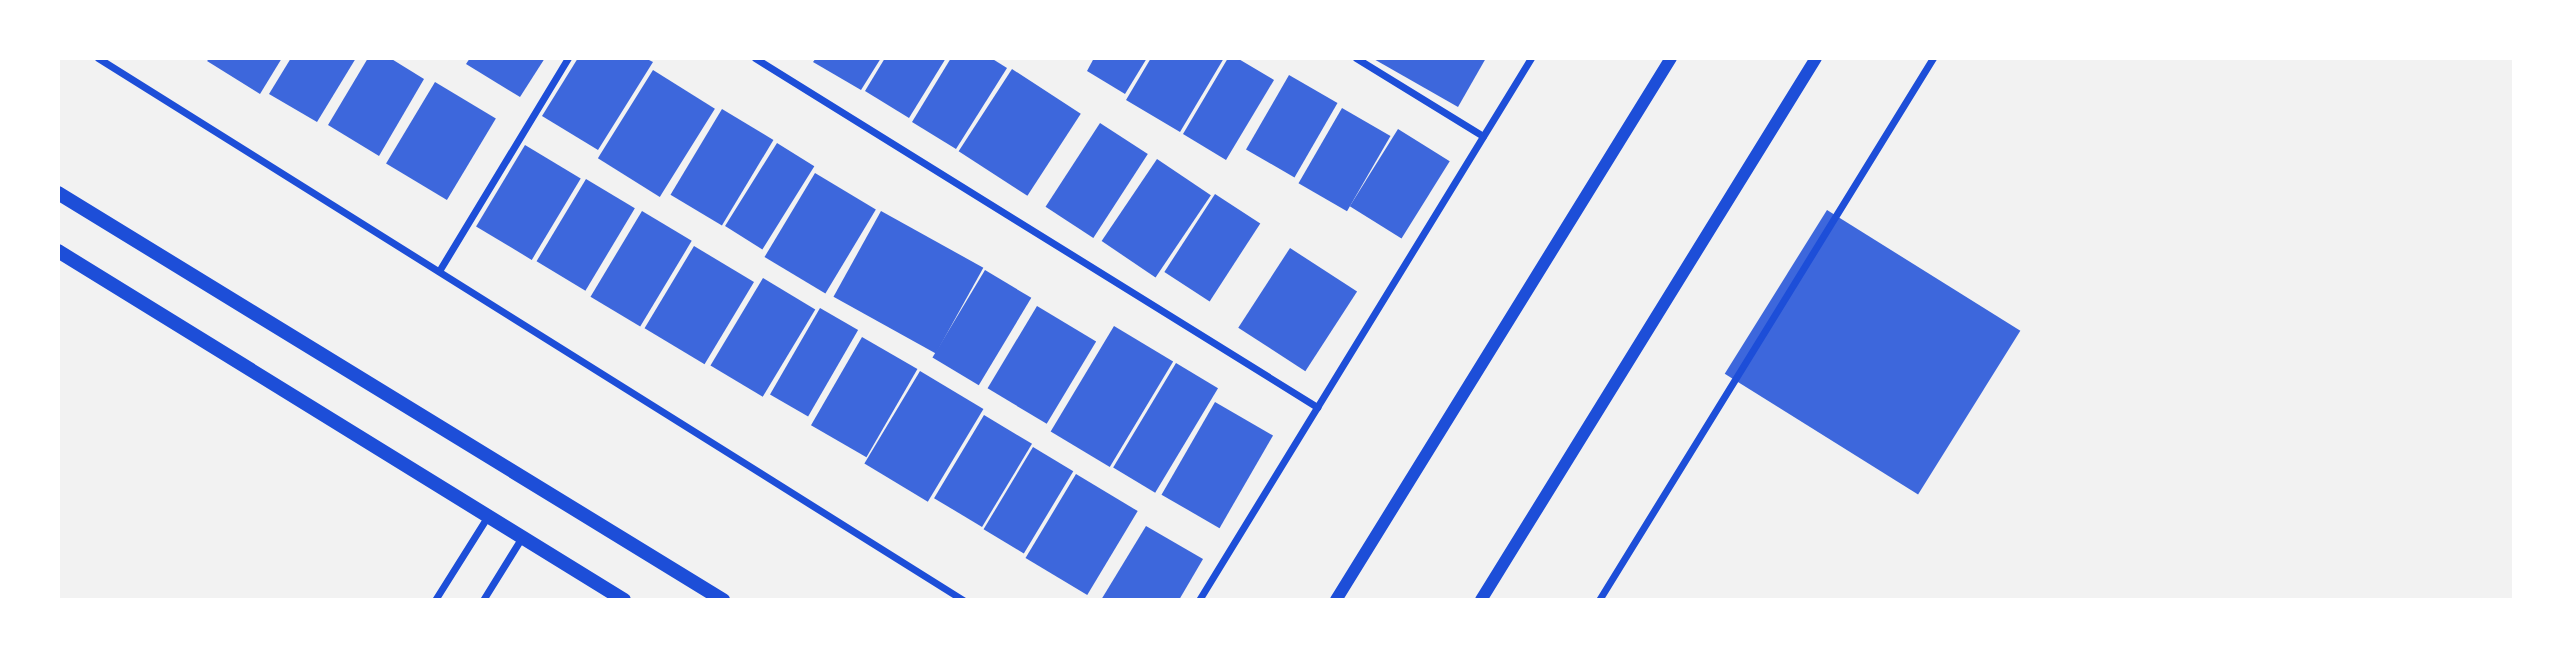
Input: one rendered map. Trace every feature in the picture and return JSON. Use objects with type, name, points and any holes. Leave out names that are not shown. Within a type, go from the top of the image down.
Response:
[{"type":"main road","points":[[58,193],[723,600]]},
{"type":"main road","points":[[58,251],[624,600]]},
{"type":"street","points":[[98,58],[963,600]]},
{"type":"street","points":[[439,271],[568,58]]},
{"type":"street","points":[[755,58],[1317,407]]},
{"type":"street","points":[[1356,58],[1483,136]]},
{"type":"street","points":[[1199,600],[1531,58]]},
{"type":"street","points":[[1336,600],[1671,58]]},
{"type":"street","points":[[1481,600],[1816,58]]},
{"type":"street","points":[[1599,600],[1933,58]]},
{"type":"street","points":[[435,600],[488,516]]},
{"type":"street","points":[[483,600],[522,537]]},
{"type":"building","points":[[210,58],[282,58],[260,94],[207,61]]},
{"type":"building","points":[[291,58],[356,58],[317,122],[269,94]]},
{"type":"building","points":[[368,58],[390,58],[424,79],[379,156],[328,125]]},
{"type":"building","points":[[470,58],[545,58],[520,97],[466,64]]},
{"type":"building","points":[[578,58],[645,58],[653,62],[598,150],[542,116]]},
{"type":"building","points":[[816,58],[881,58],[861,90],[813,62]]},
{"type":"building","points":[[885,58],[946,58],[909,118],[865,91]]},
{"type":"building","points":[[951,58],[991,58],[1007,68],[956,149],[912,122]]},
{"type":"building","points":[[1094,58],[1147,58],[1125,94],[1087,71]]},
{"type":"building","points":[[1151,58],[1224,58],[1180,132],[1126,100]]},
{"type":"building","points":[[1228,58],[1237,58],[1274,80],[1226,160],[1183,134]]},
{"type":"building","points":[[1372,58],[1486,58],[1458,107]]},
{"type":"building","points":[[1012,69],[1081,114],[1027,196],[959,151]]},
{"type":"building","points":[[653,70],[715,109],[660,197],[598,158]]},
{"type":"building","points":[[1289,75],[1337,103],[1294,177],[1246,149]]},
{"type":"building","points":[[435,82],[496,119],[447,200],[386,163]]},
{"type":"building","points":[[1342,108],[1390,136],[1347,211],[1298,183]]},
{"type":"building","points":[[722,109],[773,140],[722,226],[670,195]]},
{"type":"building","points":[[1100,123],[1148,154],[1093,238],[1046,207]]},
{"type":"building","points":[[1398,129],[1450,161],[1402,238],[1350,206]]},
{"type":"building","points":[[777,143],[814,166],[762,249],[725,226]]},
{"type":"building","points":[[525,145],[581,178],[532,260],[476,226]]},
{"type":"building","points":[[1157,159],[1211,195],[1156,277],[1102,241]]},
{"type":"building","points":[[815,173],[876,210],[825,294],[765,257]]},
{"type":"building","points":[[586,179],[635,208],[585,291],[537,261]]},
{"type":"building","points":[[1215,194],[1260,223],[1210,301],[1164,272]]},
{"type":"building","points":[[1827,210],[2020,331],[1918,494],[1725,374]]},
{"type":"building","points":[[642,211],[692,241],[640,327],[590,297]]},
{"type":"building","points":[[881,211],[983,268],[936,353],[833,297]]},
{"type":"building","points":[[694,246],[754,282],[705,364],[645,328]]},
{"type":"building","points":[[1290,248],[1357,292],[1305,371],[1238,328]]},
{"type":"building","points":[[985,270],[1031,298],[979,385],[932,357]]},
{"type":"building","points":[[763,278],[815,309],[763,397],[710,365]]},
{"type":"building","points":[[1037,306],[1096,342],[1047,424],[988,388]]},
{"type":"building","points":[[820,308],[858,330],[808,417],[770,395]]},
{"type":"building","points":[[1114,326],[1173,362],[1110,467],[1051,431]]},
{"type":"building","points":[[862,337],[917,369],[866,457],[811,425]]},
{"type":"building","points":[[1176,363],[1218,388],[1155,493],[1113,468]]},
{"type":"building","points":[[920,371],[983,409],[928,502],[864,464]]},
{"type":"building","points":[[1215,402],[1273,436],[1220,528],[1162,495]]},
{"type":"building","points":[[984,415],[1032,444],[982,527],[934,498]]},
{"type":"building","points":[[1033,447],[1073,471],[1024,553],[984,529]]},
{"type":"building","points":[[1076,474],[1138,511],[1087,595],[1026,558]]},
{"type":"building","points":[[1146,526],[1203,559],[1179,600],[1101,600]]}]
